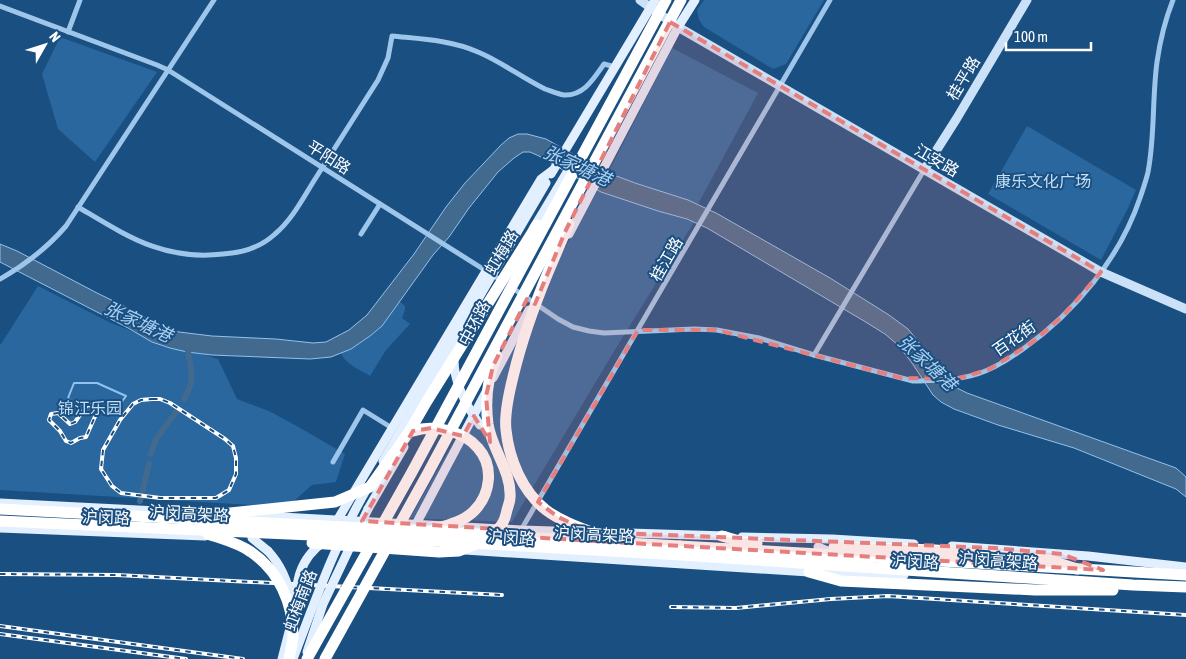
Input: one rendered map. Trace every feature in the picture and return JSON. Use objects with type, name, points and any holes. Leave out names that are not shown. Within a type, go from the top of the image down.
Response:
[{"type":"highway","name":"中环路","points":[[307,659],[412,472],[582,152],[666,0]]},
{"type":"highway","name":"中环路","points":[[325,659],[428,473],[679,3]]},
{"type":"highway","points":[[205,533],[429,552],[459,551],[471,547],[500,529],[510,498],[507,478],[488,426],[486,396],[493,366],[520,310],[565,232],[624,117],[679,3]]},
{"type":"highway","points":[[169,523],[335,502],[370,488],[409,432],[582,152]]},
{"type":"highway","points":[[565,232],[532,312],[519,352],[508,396],[506,428],[511,459],[525,486],[535,500],[546,510],[581,528],[622,543]]},
{"type":"highway","points":[[413,431],[431,428],[466,438],[478,448],[484,457],[488,472],[488,489],[475,511],[461,520],[427,531]]},
{"type":"highway","name":"沪闵高架路","points":[[0,509],[380,538],[1133,585],[1186,585]]},
{"type":"highway","name":"沪闵高架路","points":[[0,521],[169,523],[427,531],[1186,573]]},
{"type":"highway","points":[[169,523],[205,533],[243,547],[265,563],[278,579],[291,611],[294,638],[289,659]]},
{"type":"highway","points":[[725,542],[818,547],[833,550],[935,550],[1049,560],[1077,568]]},
{"type":"highway","points":[[809,572],[842,581],[1035,590],[1120,590],[1133,585]]},
{"type":"main road","name":"江安路","points":[[640,0],[652,4],[660,15],[678,27],[1101,272],[1186,309]]},
{"type":"main road","points":[[403,546],[678,27],[695,0]]},
{"type":"main road","name":"桂平路","points":[[924,170],[1028,0]]},
{"type":"main road","name":"虹梅路","points":[[346,556],[368,509],[454,360],[582,152],[660,15],[679,3]]},
{"type":"main road","name":"虹梅路","points":[[335,552],[358,504],[652,4]]},
{"type":"main road","name":"虹梅路","points":[[323,541],[338,520],[541,179],[554,170]]},
{"type":"main road","points":[[454,360],[454,369],[463,396],[497,453]]},
{"type":"main road","name":"沪闵路","points":[[0,503],[521,530],[652,533],[692,536],[725,542],[1090,565],[1186,573]]},
{"type":"main road","name":"沪闵路","points":[[109,508],[124,520],[443,537],[666,547],[677,544],[692,536]]},
{"type":"main road","name":"沪闵路","points":[[0,528],[323,541],[809,572],[1109,586],[1137,590],[1186,592]]},
{"type":"main road","points":[[282,659],[294,613],[295,592],[305,560],[320,544],[341,531]]},
{"type":"main road","points":[[307,659],[350,578],[369,558],[394,542],[413,537],[532,546],[666,547],[812,567],[828,572]]},
{"type":"main road","points":[[252,538],[268,551],[280,566],[290,593],[294,613]]},
{"type":"main road","name":"沪闵路","points":[[677,544],[832,539],[994,548],[1186,567]]},
{"type":"main road","name":"虹梅南路","points":[[293,659],[335,552]]},
{"type":"main road","points":[[1062,554],[1090,565]]},
{"type":"main road","name":"虹梅南路","points":[[307,659],[323,604],[346,556]]},
{"type":"main road","name":"沪闵路","points":[[1112,567],[1153,564]]},
{"type":"main road","name":"沪闵路","points":[[1109,586],[1137,583],[1186,585]]},
{"type":"street","points":[[68,32],[80,0]]},
{"type":"street","points":[[0,279],[37,256],[57,237],[214,0]]},
{"type":"street","name":"桂江路","points":[[521,530],[830,0]]},
{"type":"street","name":"百花街","points":[[638,330],[717,330],[759,338],[814,355],[901,378],[920,381],[973,376],[1004,362],[1033,342],[1064,315],[1101,272],[1129,226],[1148,174],[1152,144],[1157,63],[1161,37],[1174,0]]},
{"type":"street","name":"平阳路","points":[[0,6],[168,70],[427,233],[558,319],[589,331],[638,330]]},
{"type":"street","points":[[78,207],[127,236],[177,254],[211,256],[231,254],[247,250],[262,243],[282,228],[292,216],[378,80],[388,58],[392,36],[444,41],[467,48],[491,58],[529,81],[564,95],[581,91],[604,64],[615,67]]},
{"type":"street","points":[[814,355],[924,170]]},
{"type":"street","points":[[361,234],[380,204]]},
{"type":"street","points":[[333,462],[363,410],[392,428]]},
{"type":"highlighted area","points":[[670,22],[1101,272],[1064,315],[1033,342],[990,369],[957,379],[901,378],[717,330],[638,330],[538,502],[558,517],[591,532],[994,548],[1062,554],[1103,570],[490,535],[499,529],[362,521],[413,431],[431,428],[463,436],[474,416],[490,442],[486,396],[493,366],[527,299],[535,304],[565,232]]},
{"type":"green space","points":[[704,0],[824,0],[786,64],[773,69],[704,27],[699,20],[697,10]]},
{"type":"green space","points":[[60,37],[157,72],[95,162],[58,129],[42,74]]},
{"type":"green space","points":[[672,48],[758,93],[698,204],[608,173]]},
{"type":"green space","name":"康乐文化广场","points":[[1027,126],[1136,190],[1101,260],[988,194]]},
{"type":"green space","points":[[598,190],[694,222],[512,522],[410,518]]},
{"type":"green space","name":"锦江乐园","points":[[38,286],[111,323],[218,359],[237,399],[269,411],[345,454],[336,482],[312,485],[287,507],[0,490],[0,344]]},
{"type":"green space","points":[[399,301],[405,306],[402,318],[410,324],[386,350],[370,376],[350,364],[341,353],[362,342],[377,331]]},
{"type":"water","name":"张家塘港","points":[[518,134],[527,134],[546,139],[603,171],[688,200],[716,213],[830,278],[889,315],[908,329],[955,387],[967,393],[1176,468],[1186,477],[1186,497],[1176,489],[1074,448],[998,425],[954,409],[933,395],[898,345],[864,321],[707,228],[687,219],[601,192],[530,152],[523,152],[498,172],[433,255],[382,326],[351,349],[331,357],[310,359],[212,355],[170,348],[152,342],[0,262],[0,244],[17,251],[156,324],[179,332],[313,343],[326,342],[349,330],[367,315],[465,183],[501,145],[509,138]]},
{"type":"waterway","points":[[184,399],[191,379],[191,366],[187,345]]},
{"type":"waterway","points":[[74,383],[97,383],[126,396],[113,414],[71,401],[68,398],[74,383]]},
{"type":"waterway","points":[[151,454],[156,439],[177,411]]},
{"type":"waterway","points":[[140,501],[149,464]]},
{"type":"railway","points":[[152,399],[160,399],[170,403],[233,446],[236,458],[236,474],[229,490],[216,498],[160,498],[121,493],[112,486],[101,469],[103,450],[120,420],[133,404],[141,400],[152,399]]},
{"type":"railway","points":[[87,405],[93,405],[97,412],[86,437],[71,443],[66,441],[60,431],[49,420],[51,414],[58,413],[70,424],[75,422],[87,405]]},
{"type":"railway","points":[[0,574],[117,575],[502,595]]},
{"type":"railway","points":[[671,607],[736,608],[888,596],[1186,615]]},
{"type":"railway","points":[[0,626],[243,659]]},
{"type":"railway","points":[[0,634],[186,659]]}]
